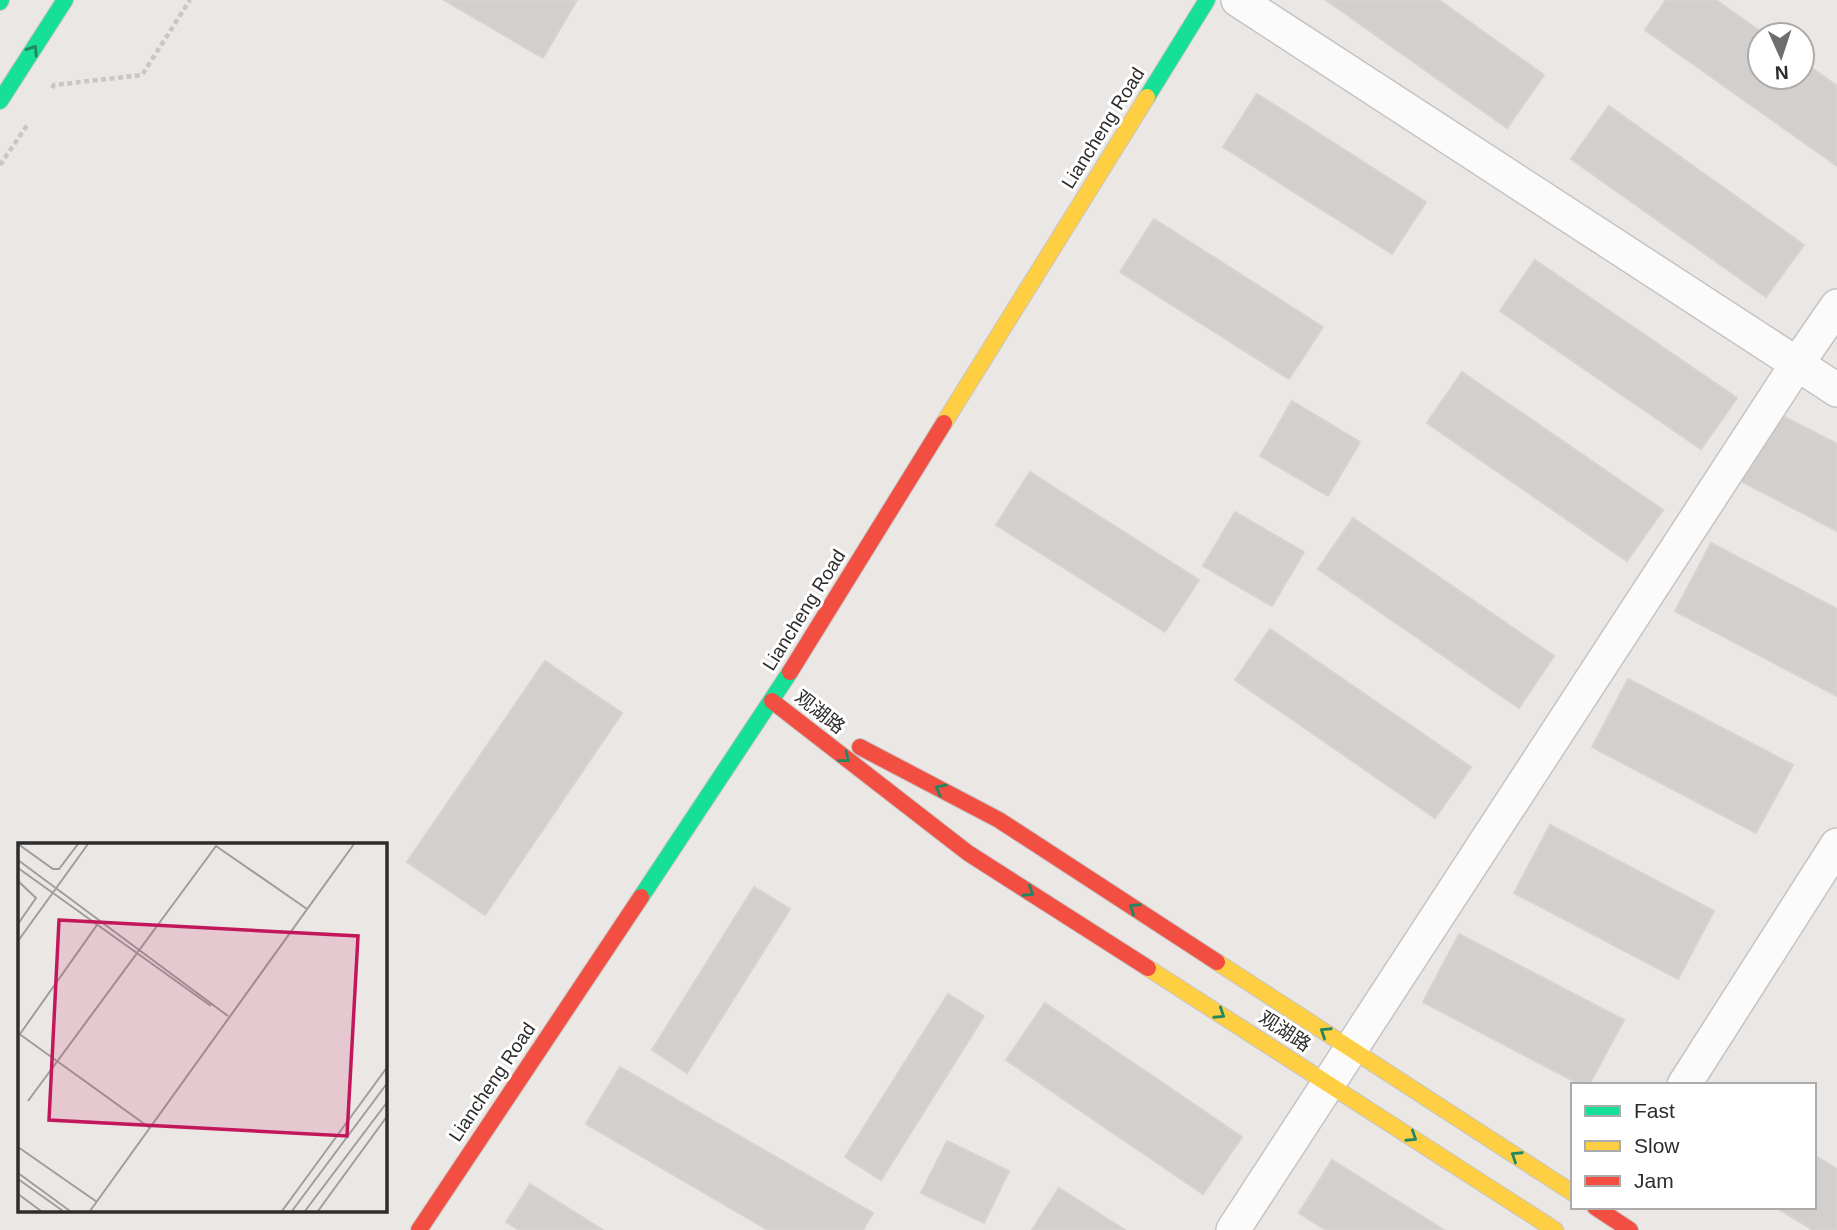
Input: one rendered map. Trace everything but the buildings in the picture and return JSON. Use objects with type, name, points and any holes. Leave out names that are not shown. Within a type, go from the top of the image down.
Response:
[{"type":"street","points":[[0,100],[65,0]]},
{"type":"street","name":"Liancheng Road","points":[[419,1230],[772,701],[1206,0]]},
{"type":"street","points":[[1238,0],[1837,390]]},
{"type":"street","points":[[1233,1230],[1837,306]]},
{"type":"street","name":"观湖路","points":[[772,701],[999,820],[1571,1192]]},
{"type":"street","name":"观湖路","points":[[772,701],[968,853],[1555,1230]]},
{"type":"street","points":[[1685,1083],[1837,845]]},
{"type":"street","points":[[1601,1209],[1630,1230]]},
{"type":"path","points":[[46,97],[54,85],[142,75],[190,0]]},
{"type":"path","points":[[0,165],[31,120]]},
{"type":"traffic: fast","points":[[0,101],[65,0]]},
{"type":"traffic: fast","points":[[1147,97],[1207,0]]},
{"type":"traffic: fast","points":[[641,897],[790,672]]},
{"type":"traffic: slow","points":[[944,423],[1147,97]]},
{"type":"traffic: slow","points":[[1217,962],[1571,1192]]},
{"type":"traffic: slow","points":[[1148,968],[1555,1230]]},
{"type":"traffic: jam","points":[[790,672],[944,423]]},
{"type":"traffic: jam","points":[[772,701],[968,853],[1148,968]]},
{"type":"traffic: jam","points":[[860,747],[999,820],[1217,962]]},
{"type":"traffic: jam","points":[[419,1230],[641,897]]},
{"type":"traffic: jam","points":[[1598,1209],[1630,1230]]}]
